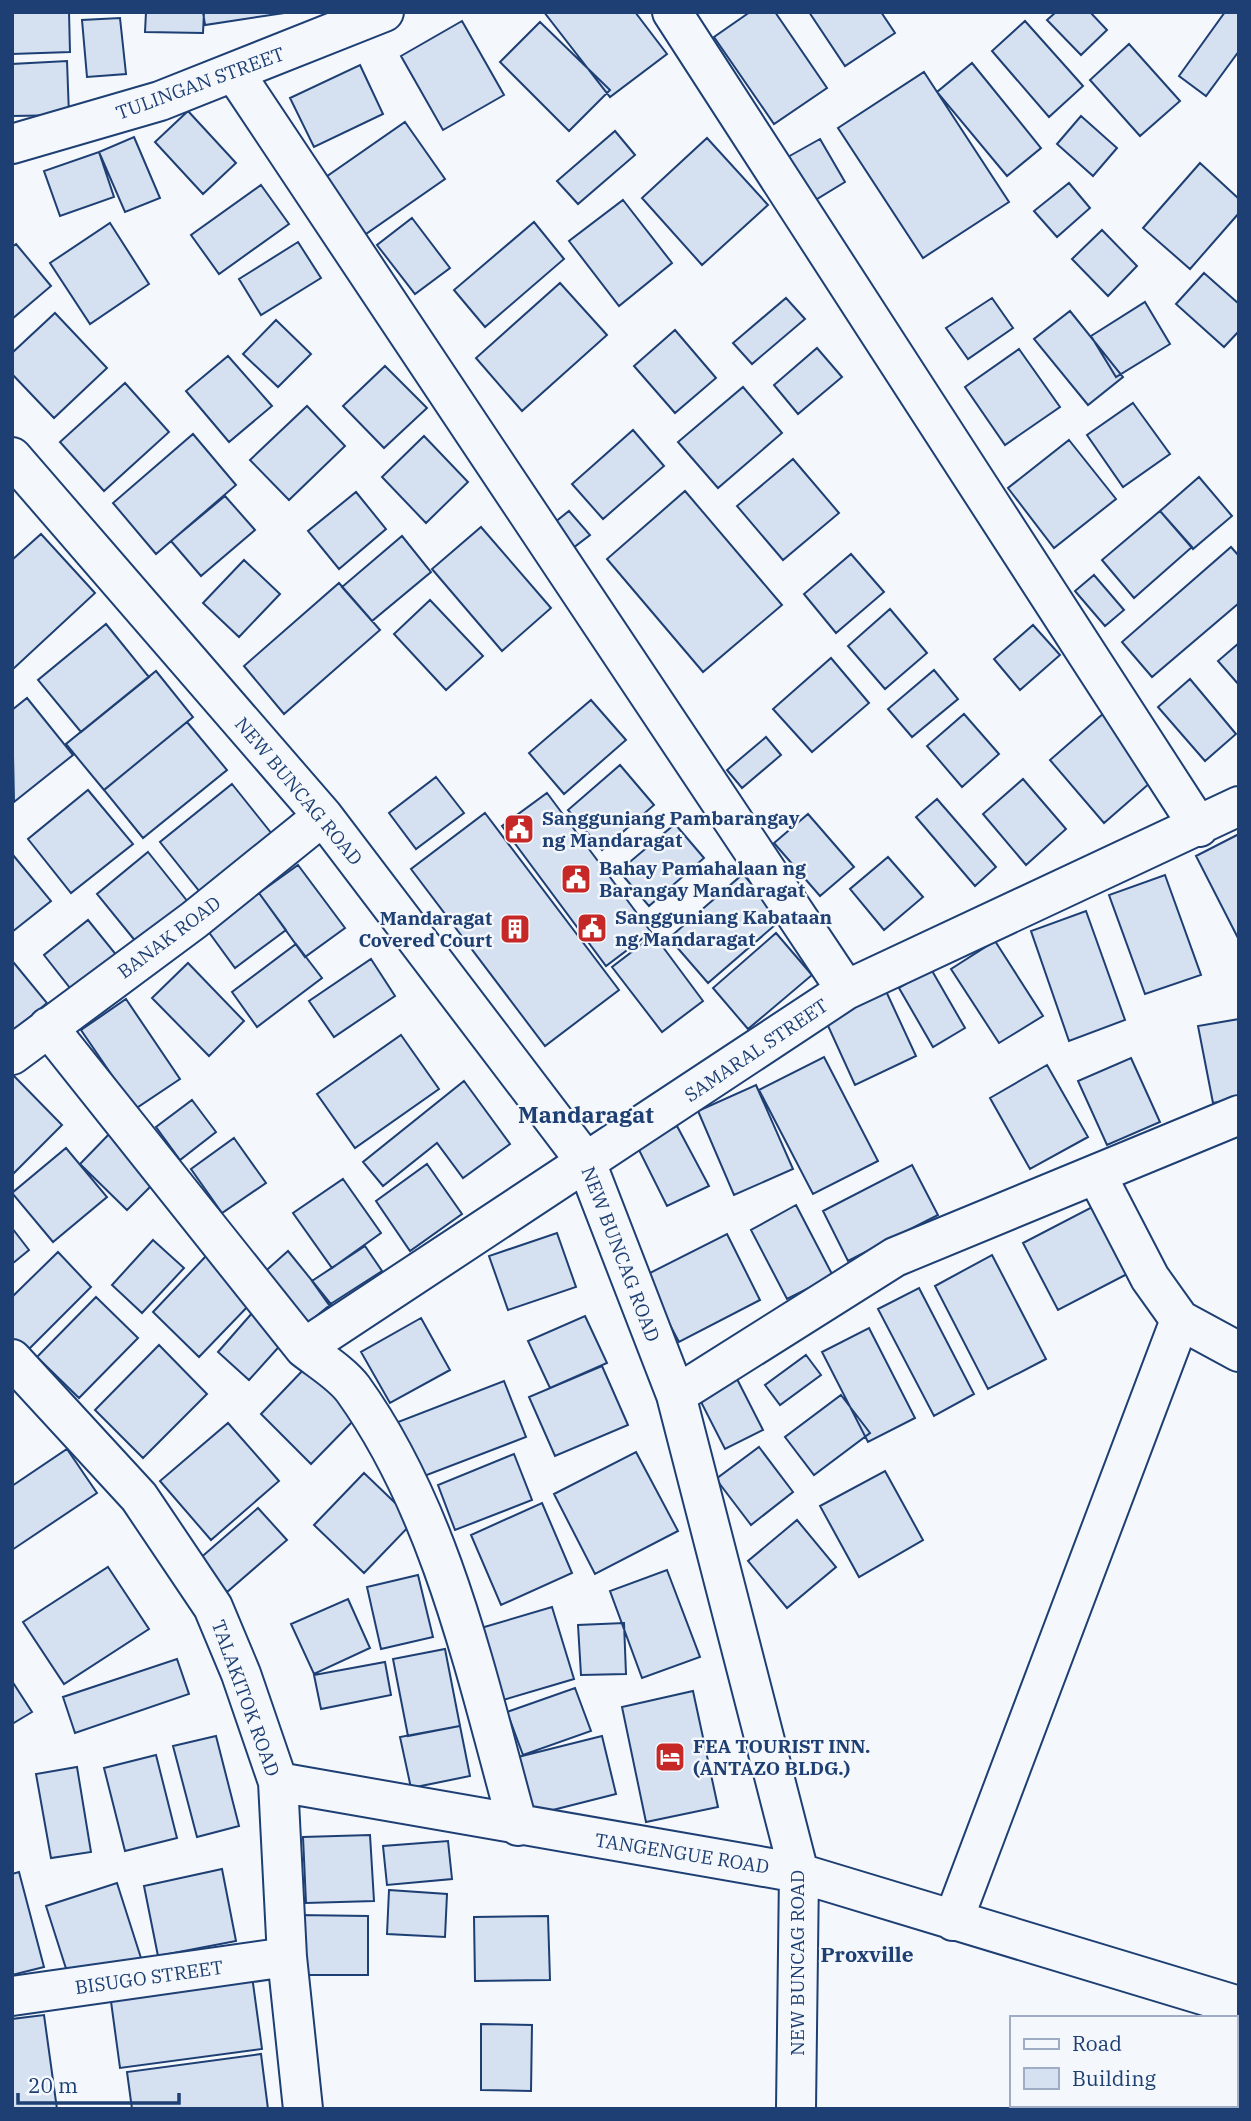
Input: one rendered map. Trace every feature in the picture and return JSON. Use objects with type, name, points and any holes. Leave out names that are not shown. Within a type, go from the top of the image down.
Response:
[{"type":"street","name":"TULINGAN STREET","points":[[12,144],[160,101],[384,12]]},
{"type":"street","points":[[672,12],[1199,827]]},
{"type":"street","points":[[234,72],[846,990]]},
{"type":"street","name":"NEW BUNCAG ROAD","points":[[12,457],[323,816],[586,1162],[676,1395],[799,1872],[796,2109]]},
{"type":"street","name":"SAMARAL STREET","points":[[304,1348],[846,990],[1239,806]]},
{"type":"street","name":"BANAK ROAD","points":[[12,1055],[194,920],[323,816]]},
{"type":"street","points":[[48,1027],[304,1348],[351,1387],[419,1503],[464,1635],[518,1826]]},
{"type":"street","points":[[676,1395],[895,1257],[1239,1115]]},
{"type":"street","points":[[1096,1174],[1150,1278],[1180,1320],[1239,1352]]},
{"type":"street","points":[[953,1921],[1180,1320]]},
{"type":"street","name":"TALAKITOK ROAD","points":[[12,1359],[139,1497],[213,1607],[241,1674],[278,1782],[287,1956],[303,2109]]},
{"type":"street","name":"TANGENGUE ROAD","points":[[278,1782],[518,1826],[799,1872],[1239,2006]]},
{"type":"street","name":"BISUGO STREET","points":[[12,1996],[287,1956]]},
{"type":"building","points":[[12,12],[69,12],[70,52],[12,54]]},
{"type":"building","points":[[146,12],[204,12],[203,33],[145,32]]},
{"type":"building","points":[[203,12],[291,12],[205,25]]},
{"type":"building","points":[[544,12],[635,12],[667,54],[610,97]]},
{"type":"building","points":[[750,12],[775,12],[827,88],[774,124],[714,37]]},
{"type":"building","points":[[809,12],[881,12],[895,33],[845,66]]},
{"type":"building","points":[[1056,12],[1090,12],[1107,30],[1081,55],[1047,20]]},
{"type":"building","points":[[1225,12],[1239,12],[1239,51],[1206,96],[1179,76]]},
{"type":"building","points":[[120,18],[126,74],[87,77],[82,20]]},
{"type":"building","points":[[462,21],[504,95],[443,130],[401,56]]},
{"type":"building","points":[[1025,21],[1083,86],[1049,117],[992,51]]},
{"type":"building","points":[[540,22],[610,90],[569,131],[500,62]]},
{"type":"building","points":[[1129,44],[1180,101],[1140,136],[1090,80]]},
{"type":"building","points":[[67,61],[69,115],[12,116],[12,64]]},
{"type":"building","points":[[972,63],[1041,148],[1007,176],[937,92]]},
{"type":"building","points":[[360,65],[383,114],[314,147],[290,98]]},
{"type":"building","points":[[924,72],[1009,202],[923,258],[838,128]]},
{"type":"building","points":[[188,111],[236,163],[203,194],[155,142]]},
{"type":"building","points":[[1081,116],[1117,148],[1093,176],[1057,144]]},
{"type":"building","points":[[405,122],[445,179],[363,236],[323,179]]},
{"type":"building","points":[[615,131],[635,155],[578,204],[557,181]]},
{"type":"building","points":[[134,137],[160,198],[125,212],[99,152]]},
{"type":"building","points":[[707,138],[768,205],[702,265],[642,198]]},
{"type":"building","points":[[820,139],[845,182],[812,202],[786,158]]},
{"type":"building","points":[[99,152],[114,197],[60,216],[44,171]]},
{"type":"building","points":[[1200,163],[1239,199],[1239,213],[1190,269],[1143,228]]},
{"type":"building","points":[[1069,183],[1090,208],[1057,237],[1034,211]]},
{"type":"building","points":[[261,185],[289,224],[219,274],[191,235]]},
{"type":"building","points":[[623,200],[672,263],[619,306],[569,241]]},
{"type":"building","points":[[412,218],[450,268],[415,294],[377,245]]},
{"type":"building","points":[[534,222],[564,259],[485,327],[454,290]]},
{"type":"building","points":[[110,223],[149,284],[90,324],[50,263]]},
{"type":"building","points":[[1102,230],[1137,266],[1108,296],[1072,259]]},
{"type":"building","points":[[298,242],[321,278],[261,315],[239,279]]},
{"type":"building","points":[[16,244],[51,286],[12,319],[12,247]]},
{"type":"building","points":[[1204,273],[1239,304],[1239,331],[1224,347],[1176,304]]},
{"type":"building","points":[[560,283],[607,335],[522,411],[476,358]]},
{"type":"building","points":[[786,298],[805,319],[752,364],[733,343]]},
{"type":"building","points":[[992,298],[1013,328],[968,359],[946,328]]},
{"type":"building","points":[[1145,302],[1170,344],[1116,377],[1091,336]]},
{"type":"building","points":[[1070,311],[1123,377],[1088,405],[1034,339]]},
{"type":"building","points":[[55,313],[107,368],[54,418],[12,374],[12,353]]},
{"type":"building","points":[[276,320],[311,354],[278,387],[243,354]]},
{"type":"building","points":[[675,330],[716,378],[675,413],[634,366]]},
{"type":"building","points":[[817,348],[842,377],[798,414],[774,385]]},
{"type":"building","points":[[1019,349],[1060,407],[1005,445],[965,387]]},
{"type":"building","points":[[228,356],[272,406],[229,442],[186,391]]},
{"type":"building","points":[[385,366],[427,408],[384,448],[343,406]]},
{"type":"building","points":[[125,383],[169,432],[104,491],[60,442]]},
{"type":"building","points":[[743,387],[782,433],[718,488],[678,442]]},
{"type":"building","points":[[1133,403],[1170,454],[1123,487],[1087,435]]},
{"type":"building","points":[[307,406],[345,446],[289,500],[250,460]]},
{"type":"building","points":[[633,430],[664,466],[603,519],[572,484]]},
{"type":"building","points":[[193,434],[236,485],[156,554],[113,503]]},
{"type":"building","points":[[424,436],[468,482],[426,523],[382,477]]},
{"type":"building","points":[[1069,440],[1116,499],[1054,548],[1008,488]]},
{"type":"building","points":[[793,459],[839,513],[783,560],[737,506]]},
{"type":"building","points":[[1199,477],[1232,516],[1193,549],[1160,511]]},
{"type":"building","points":[[685,491],[782,605],[703,672],[607,559]]},
{"type":"building","points":[[356,492],[386,529],[339,569],[308,531]]},
{"type":"building","points":[[225,496],[255,530],[201,576],[171,541]]},
{"type":"building","points":[[569,511],[590,535],[569,551],[549,527]]},
{"type":"building","points":[[1160,511],[1192,547],[1134,598],[1102,560]]},
{"type":"building","points":[[481,527],[551,608],[502,651],[432,569]]},
{"type":"building","points":[[41,534],[95,593],[12,670],[12,560]]},
{"type":"building","points":[[402,536],[431,572],[372,621],[342,587]]},
{"type":"building","points":[[1231,547],[1239,556],[1239,603],[1152,677],[1122,642]]},
{"type":"building","points":[[851,554],[884,592],[836,633],[804,594]]},
{"type":"building","points":[[244,560],[280,594],[239,637],[203,603]]},
{"type":"building","points":[[1094,575],[1124,610],[1105,626],[1075,591]]},
{"type":"building","points":[[339,583],[380,630],[284,714],[244,666]]},
{"type":"building","points":[[430,600],[483,656],[446,690],[394,634]]},
{"type":"building","points":[[890,609],[927,653],[885,689],[848,646]]},
{"type":"building","points":[[106,624],[149,677],[81,732],[38,680]]},
{"type":"building","points":[[1033,625],[1060,655],[1020,690],[994,659]]},
{"type":"building","points":[[1239,643],[1239,685],[1218,661]]},
{"type":"building","points":[[831,658],[869,703],[812,752],[773,709]]},
{"type":"building","points":[[934,670],[958,699],[912,737],[888,709]]},
{"type":"building","points":[[156,671],[193,717],[104,790],[66,744]]},
{"type":"building","points":[[1190,679],[1236,734],[1205,761],[1158,707]]},
{"type":"building","points":[[27,698],[73,755],[14,802],[12,710]]},
{"type":"building","points":[[591,700],[626,740],[564,794],[529,753]]},
{"type":"building","points":[[1104,713],[1158,776],[1104,823],[1050,760]]},
{"type":"building","points":[[964,714],[999,754],[962,787],[927,746]]},
{"type":"building","points":[[187,722],[227,770],[143,838],[104,790]]},
{"type":"building","points":[[766,737],[781,755],[742,788],[727,770]]},
{"type":"building","points":[[620,765],[654,805],[602,850],[568,810]]},
{"type":"building","points":[[436,777],[464,813],[416,849],[389,813]]},
{"type":"building","points":[[1023,779],[1066,829],[1026,865],[983,814]]},
{"type":"building","points":[[232,784],[276,839],[204,897],[160,842]]},
{"type":"building","points":[[88,790],[133,844],[71,893],[28,839]]},
{"type":"building","name":"Bahay Pamahalaan ng Barangay Mandaragat","points":[[547,793],[651,932],[606,966],[502,826]]},
{"type":"building","points":[[937,799],[996,867],[975,886],[916,817]]},
{"type":"building","name":"Mandaragat Covered Court","points":[[485,813],[619,990],[545,1046],[411,869]]},
{"type":"building","points":[[808,814],[854,867],[820,896],[774,843]]},
{"type":"building","points":[[675,824],[704,858],[649,906],[619,871]]},
{"type":"building","points":[[1239,834],[1239,940],[1196,856]]},
{"type":"building","points":[[148,852],[192,907],[141,948],[97,894]]},
{"type":"building","points":[[12,856],[51,901],[12,932]]},
{"type":"building","points":[[888,857],[923,897],[884,930],[850,889]]},
{"type":"building","points":[[298,865],[345,928],[305,957],[259,893]]},
{"type":"building","points":[[743,874],[782,919],[708,983],[669,938]]},
{"type":"building","points":[[1165,875],[1201,975],[1145,994],[1109,895]]},
{"type":"building","points":[[259,893],[286,930],[235,968],[208,931]]},
{"type":"building","points":[[1086,911],[1125,1020],[1069,1041],[1031,931]]},
{"type":"building","points":[[88,920],[118,957],[74,993],[44,955]]},
{"type":"building","points":[[776,933],[812,975],[748,1029],[713,988]]},
{"type":"building","points":[[654,935],[703,1001],[662,1032],[612,967]]},
{"type":"building","points":[[995,941],[1043,1016],[999,1043],[951,969]]},
{"type":"building","points":[[296,944],[322,978],[257,1027],[232,992]]},
{"type":"building","points":[[371,959],[395,996],[334,1037],[309,1001]]},
{"type":"building","points":[[14,963],[47,1003],[12,1032],[12,964]]},
{"type":"building","points":[[188,963],[244,1021],[209,1056],[152,998]]},
{"type":"building","points":[[931,969],[965,1028],[933,1047],[899,988]]},
{"type":"building","points":[[885,989],[916,1056],[855,1085],[824,1017]]},
{"type":"building","points":[[126,999],[180,1079],[135,1109],[81,1030]]},
{"type":"building","points":[[1239,1019],[1239,1098],[1213,1103],[1198,1026]]},
{"type":"building","points":[[401,1035],[439,1089],[355,1148],[317,1094]]},
{"type":"building","points":[[824,1057],[878,1161],[813,1194],[759,1090]]},
{"type":"building","points":[[1131,1058],[1160,1122],[1107,1145],[1078,1081]]},
{"type":"building","points":[[1047,1065],[1088,1137],[1030,1169],[990,1098]]},
{"type":"building","points":[[14,1076],[62,1125],[12,1175],[12,1078]]},
{"type":"building","points":[[464,1081],[510,1144],[463,1178],[437,1143],[383,1186],[363,1162]]},
{"type":"building","points":[[756,1085],[793,1169],[734,1195],[698,1111]]},
{"type":"building","points":[[192,1100],[216,1132],[180,1160],[156,1127]]},
{"type":"building","points":[[677,1126],[709,1186],[667,1206],[637,1146]]},
{"type":"building","points":[[115,1128],[162,1175],[127,1210],[80,1164]]},
{"type":"building","points":[[234,1138],[266,1183],[222,1213],[191,1169]]},
{"type":"building","points":[[66,1148],[107,1197],[53,1242],[12,1193]]},
{"type":"building","points":[[427,1164],[462,1214],[410,1251],[376,1201]]},
{"type":"building","points":[[912,1165],[938,1215],[848,1261],[823,1211]]},
{"type":"building","points":[[343,1179],[381,1233],[332,1268],[293,1213]]},
{"type":"building","points":[[796,1205],[833,1276],[787,1299],[751,1230]]},
{"type":"building","points":[[1096,1205],[1131,1272],[1058,1310],[1023,1243]]},
{"type":"building","points":[[12,1228],[29,1250],[12,1264]]},
{"type":"building","points":[[557,1233],[576,1287],[508,1310],[489,1256]]},
{"type":"building","points":[[727,1234],[760,1300],[679,1342],[644,1276]]},
{"type":"building","points":[[153,1240],[184,1268],[142,1313],[112,1285]]},
{"type":"building","points":[[365,1246],[382,1271],[329,1305],[312,1281]]},
{"type":"building","points":[[288,1251],[331,1304],[302,1328],[260,1276]]},
{"type":"building","points":[[58,1252],[91,1287],[24,1354],[12,1341],[12,1297]]},
{"type":"building","points":[[992,1255],[1046,1359],[988,1389],[935,1286]]},
{"type":"building","points":[[206,1256],[252,1302],[199,1357],[153,1312]]},
{"type":"building","points":[[919,1288],[974,1394],[934,1416],[878,1309]]},
{"type":"building","points":[[96,1297],[138,1338],[79,1398],[37,1357]]},
{"type":"building","points":[[253,1312],[285,1340],[249,1380],[218,1352]]},
{"type":"building","points":[[585,1316],[607,1363],[550,1388],[528,1341]]},
{"type":"building","points":[[421,1318],[450,1370],[390,1403],[361,1352]]},
{"type":"building","points":[[869,1328],[915,1418],[868,1442],[822,1352]]},
{"type":"building","points":[[159,1345],[207,1394],[143,1458],[95,1410]]},
{"type":"building","points":[[806,1355],[821,1375],[780,1405],[765,1385]]},
{"type":"building","points":[[602,1366],[628,1425],[555,1456],[529,1397]]},
{"type":"building","points":[[306,1367],[357,1417],[311,1464],[261,1414]]},
{"type":"building","points":[[737,1379],[763,1430],[725,1449],[700,1400]]},
{"type":"building","points":[[504,1381],[526,1437],[419,1478],[398,1422]]},
{"type":"building","points":[[841,1395],[870,1433],[814,1475],[785,1437]]},
{"type":"building","points":[[228,1423],[279,1481],[211,1540],[160,1481]]},
{"type":"building","points":[[759,1447],[793,1492],[751,1525],[716,1479]]},
{"type":"building","points":[[67,1449],[97,1493],[12,1550],[12,1486]]},
{"type":"building","points":[[636,1452],[678,1531],[595,1574],[554,1494]]},
{"type":"building","points":[[514,1454],[532,1500],[455,1530],[438,1485]]},
{"type":"building","points":[[885,1471],[923,1540],[859,1577],[820,1506]]},
{"type":"building","points":[[364,1473],[414,1521],[364,1573],[314,1525]]},
{"type":"building","points":[[542,1503],[572,1573],[501,1605],[471,1535]]},
{"type":"building","points":[[258,1508],[287,1540],[227,1592],[198,1560]]},
{"type":"building","points":[[797,1520],[836,1567],[787,1608],[748,1561]]},
{"type":"building","points":[[108,1567],[149,1629],[64,1684],[23,1622]]},
{"type":"building","points":[[667,1570],[700,1657],[642,1678],[610,1591]]},
{"type":"building","points":[[418,1575],[433,1637],[381,1649],[367,1587]]},
{"type":"building","points":[[348,1599],[370,1648],[314,1674],[291,1624]]},
{"type":"building","points":[[552,1607],[574,1679],[503,1700],[481,1628]]},
{"type":"building","points":[[624,1623],[626,1674],[581,1675],[578,1625]]},
{"type":"building","points":[[445,1649],[460,1726],[408,1736],[393,1659]]},
{"type":"building","points":[[177,1659],[189,1694],[75,1733],[63,1697]]},
{"type":"building","points":[[385,1662],[391,1695],[321,1709],[314,1675]]},
{"type":"building","points":[[12,1681],[32,1712],[12,1724]]},
{"type":"building","points":[[575,1688],[591,1731],[523,1755],[507,1712]]},
{"type":"building","name":"FEA TOURIST INN. (ANTAZO BLDG.)","points":[[693,1691],[718,1807],[646,1822],[622,1707]]},
{"type":"building","points":[[460,1726],[470,1776],[411,1788],[400,1737]]},
{"type":"building","points":[[216,1736],[239,1826],[197,1837],[173,1746]]},
{"type":"building","points":[[602,1736],[616,1794],[529,1816],[514,1758]]},
{"type":"building","points":[[156,1755],[177,1838],[125,1851],[104,1768]]},
{"type":"building","points":[[77,1767],[91,1852],[51,1858],[36,1774]]},
{"type":"building","points":[[370,1835],[374,1901],[306,1903],[303,1837]]},
{"type":"building","points":[[448,1841],[452,1879],[387,1885],[383,1846]]},
{"type":"building","points":[[222,1869],[236,1941],[158,1956],[144,1886]]},
{"type":"building","points":[[19,1872],[44,1967],[12,1975],[12,1874]]},
{"type":"building","points":[[117,1883],[141,1958],[70,1981],[46,1906]]},
{"type":"building","points":[[389,1890],[447,1894],[445,1937],[387,1934]]},
{"type":"building","points":[[297,1915],[368,1916],[368,1975],[298,1975]]},
{"type":"building","points":[[548,1916],[550,1980],[475,1981],[474,1917]]},
{"type":"building","points":[[252,1976],[262,2049],[120,2068],[110,1994]]},
{"type":"building","points":[[44,2015],[57,2109],[12,2109],[12,2019]]},
{"type":"building","points":[[481,2024],[532,2025],[531,2091],[481,2090]]},
{"type":"building","points":[[261,2054],[268,2109],[132,2109],[127,2072]]},
{"type":"place","name":"Sangguniang Pambarangay ng Mandaragat","points":[[519,829]]},
{"type":"place","name":"Bahay Pamahalaan ng Barangay Mandaragat","points":[[576,879]]},
{"type":"place","name":"Sangguniang Kabataan ng Mandaragat","points":[[592,928]]},
{"type":"place","name":"Mandaragat Covered Court","points":[[515,929]]},
{"type":"place","name":"FEA TOURIST INN. (ANTAZO BLDG.)","points":[[670,1757]]},
{"type":"district","name":"Mandaragat","points":[[586,1114]]},
{"type":"district","name":"Proxville","points":[[867,1954]]}]
